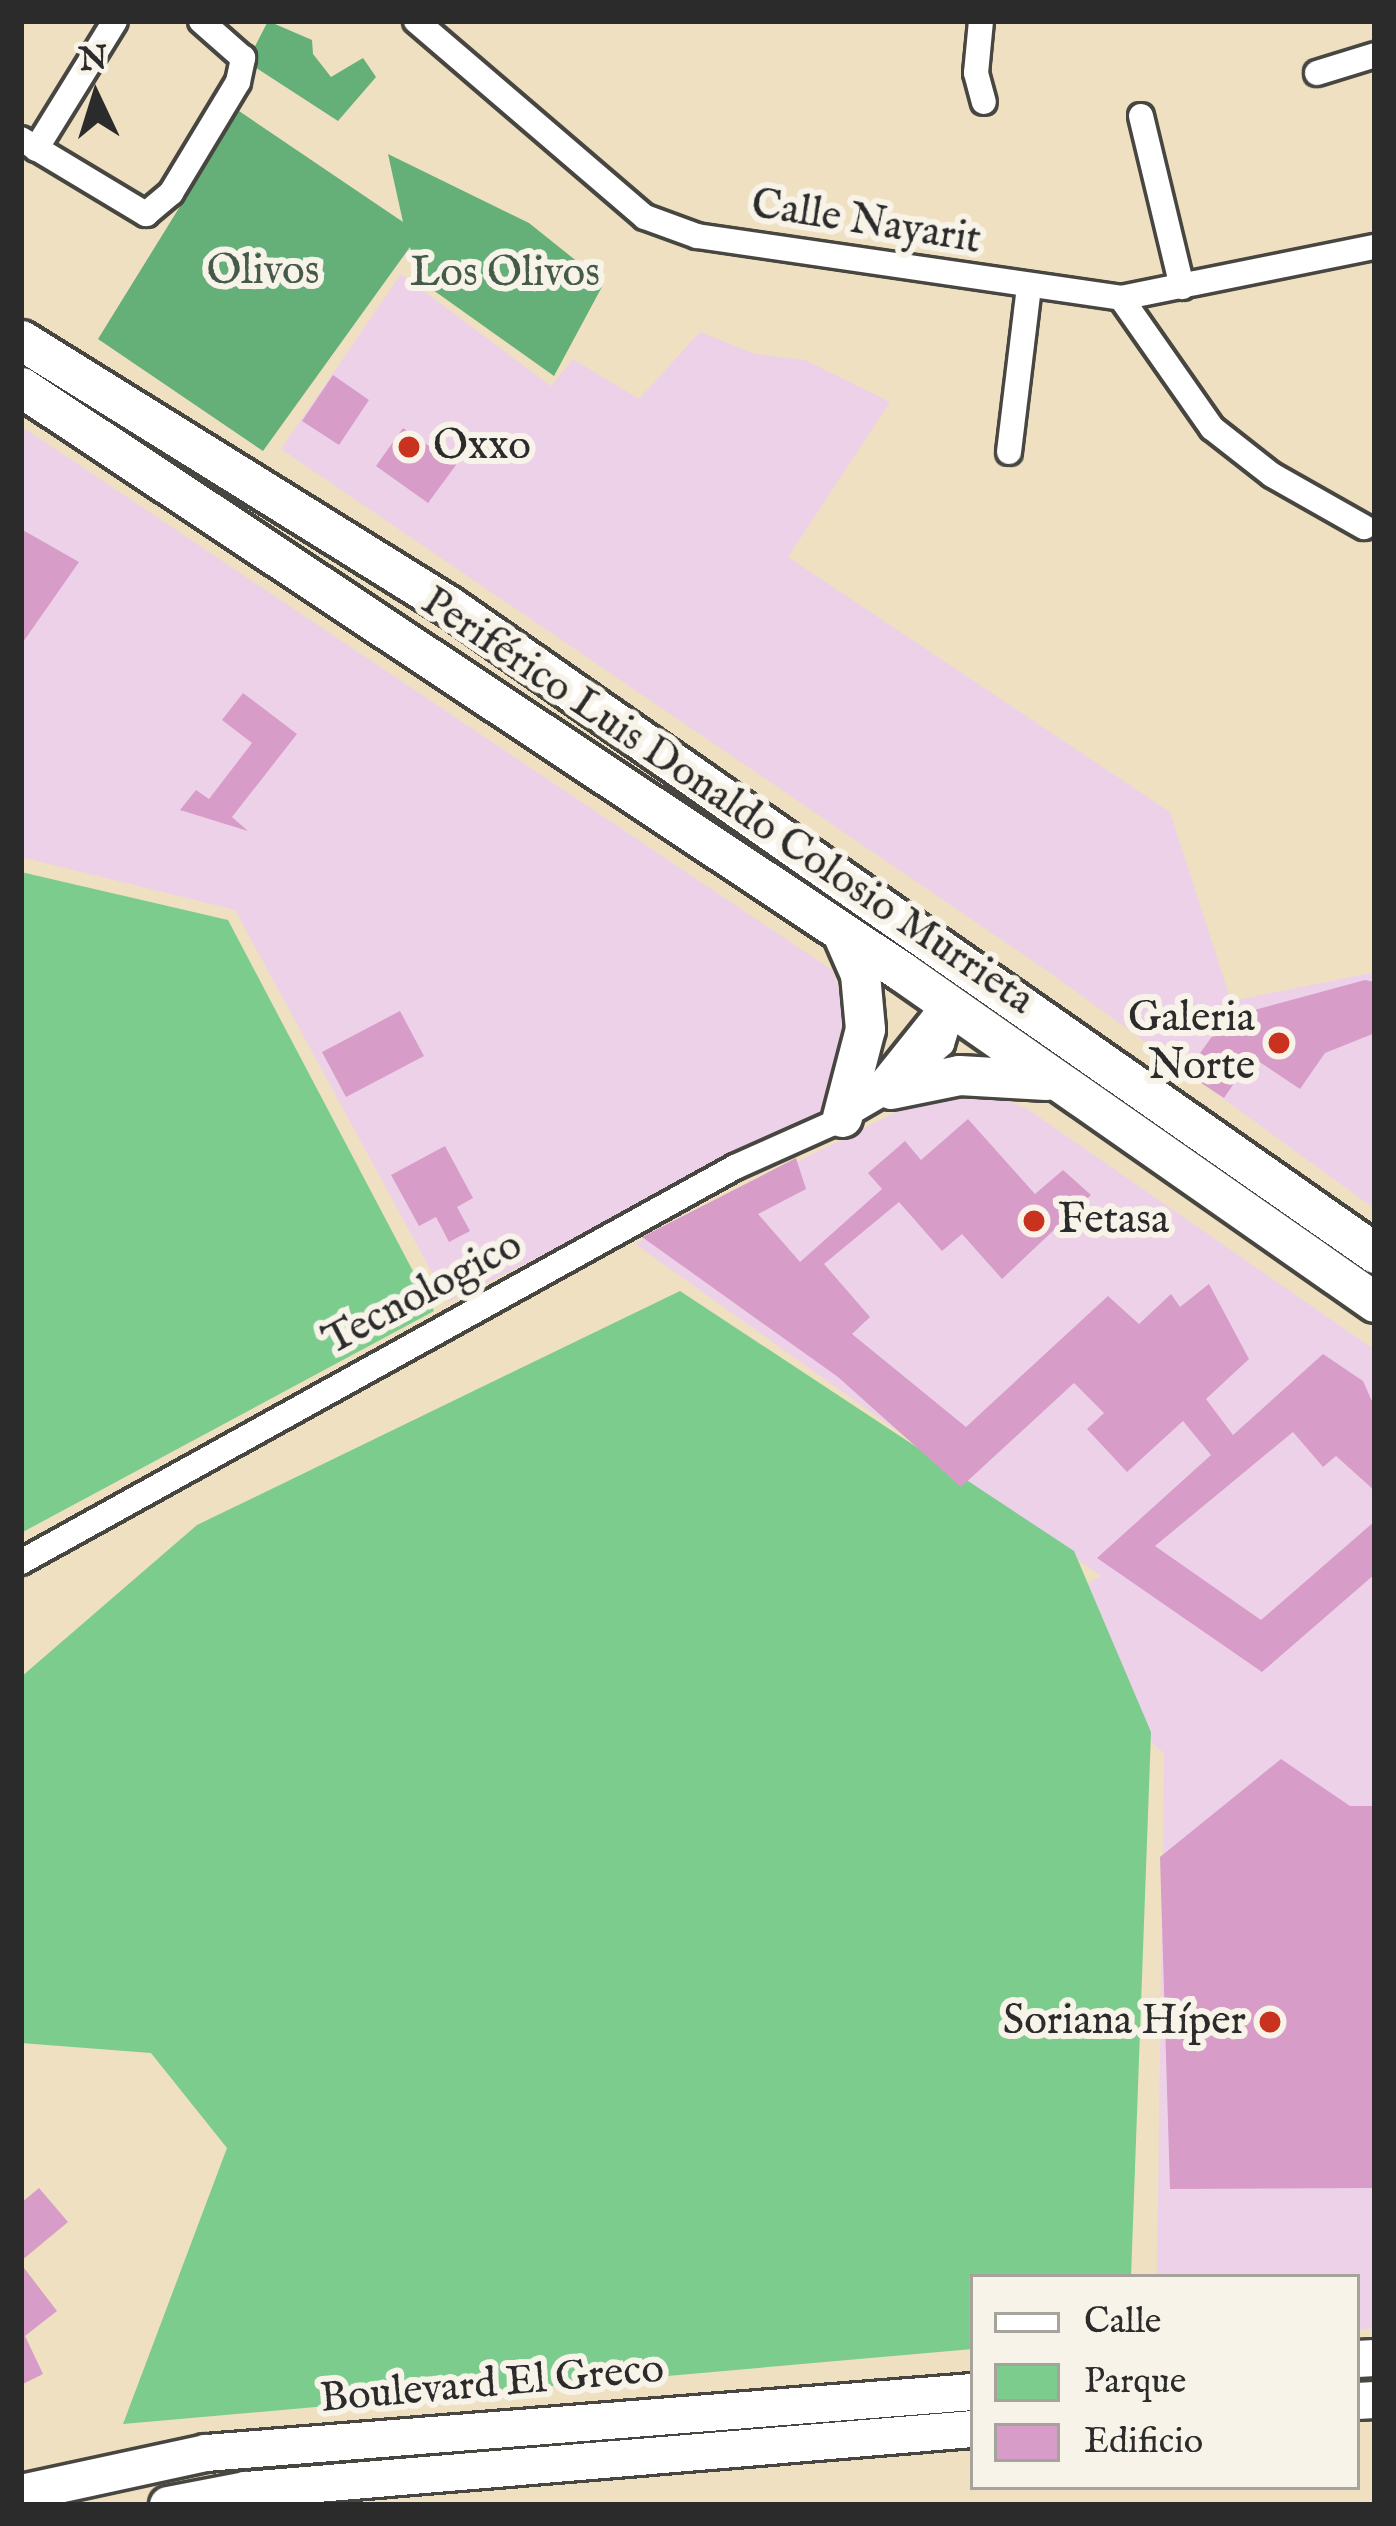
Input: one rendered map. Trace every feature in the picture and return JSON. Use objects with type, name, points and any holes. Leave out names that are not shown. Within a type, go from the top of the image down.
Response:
[{"type":"main road","name":"Periférico Luis Donaldo Colosio Murrieta","points":[[21,340],[448,606],[1375,1253]]},
{"type":"main road","name":"Periférico Luis Donaldo Colosio Murrieta","points":[[21,387],[843,934],[1048,1080],[1375,1301]]},
{"type":"main road","points":[[877,904],[952,1011],[994,1021],[1056,1056],[1088,1057]]},
{"type":"main road","points":[[843,934],[860,974],[866,1103],[959,1075],[1048,1080]]},
{"type":"main road","name":"Boulevard El Greco","points":[[168,2505],[246,2490],[850,2420],[970,2393]]},
{"type":"main road","name":"Boulevard El Greco","points":[[21,2493],[206,2453],[850,2420],[970,2429]]},
{"type":"street","points":[[115,21],[28,144],[146,214],[171,194],[238,82],[243,58],[201,21]]},
{"type":"street","name":"Calle Nayarit","points":[[416,21],[628,204],[669,228],[1121,298],[1375,247]]},
{"type":"street","points":[[981,21],[976,74],[984,102]]},
{"type":"street","points":[[1317,73],[1375,56]]},
{"type":"street","points":[[1142,116],[1183,287]]},
{"type":"street","points":[[1009,452],[1029,287]]},
{"type":"street","points":[[1121,298],[1212,428],[1272,475],[1364,527]]},
{"type":"street","name":"Tecnologico","points":[[21,1562],[735,1167],[866,1103],[933,1018],[952,1011]]},
{"type":"shaded area","points":[[401,274],[551,386],[573,359],[639,399],[700,332],[755,354],[805,360],[890,402],[788,557],[1170,812],[1231,1001],[1375,972],[1375,1209],[1049,972],[281,449]]},
{"type":"shaded area","points":[[21,426],[832,970],[848,1015],[841,1075],[823,1116],[448,1302],[235,910],[21,857]]},
{"type":"shaded area","points":[[971,1087],[1026,1108],[1375,1350],[1375,2328],[1360,2330],[1360,2274],[1157,2274],[1164,1753],[1010,1626],[1101,1576],[635,1244],[932,1094]]},
{"type":"green space","points":[[268,21],[312,40],[313,54],[331,77],[363,58],[376,77],[338,121],[247,62]]},
{"type":"green space","name":"Olivos","points":[[239,111],[403,222],[388,154],[529,223],[604,283],[554,376],[419,280],[410,247],[263,451],[98,339]]},
{"type":"green space","points":[[21,872],[228,920],[434,1311],[21,1533]]},
{"type":"green space","points":[[680,1291],[1074,1551],[1151,1732],[1131,2274],[970,2274],[970,2349],[123,2424],[227,2148],[151,2053],[21,2043],[21,1677],[197,1525]]},
{"type":"building","points":[[333,375],[369,400],[339,445],[302,421]]},
{"type":"building","name":"Oxxo","points":[[403,428],[456,465],[428,503],[376,466]]},
{"type":"building","points":[[21,529],[79,562],[21,645]]},
{"type":"building","points":[[243,693],[297,734],[232,817],[248,831],[180,810],[196,790],[209,799],[252,743],[222,720]]},
{"type":"building","name":"Galeria Norte","points":[[1365,980],[1375,982],[1375,1033],[1325,1053],[1300,1089],[1252,1057],[1224,1098],[1186,1073],[1225,1018]]},
{"type":"building","points":[[400,1011],[424,1056],[346,1097],[322,1052]]},
{"type":"building","points":[[968,1119],[1035,1194],[1063,1170],[1091,1195],[1002,1279],[962,1234],[942,1251],[899,1202],[824,1264],[870,1317],[852,1334],[966,1427],[1108,1296],[1139,1324],[1171,1294],[1180,1307],[1209,1284],[1249,1359],[1206,1399],[1233,1435],[1323,1354],[1363,1381],[1375,1408],[1375,1491],[1336,1456],[1323,1467],[1293,1432],[1155,1546],[1261,1620],[1375,1521],[1375,1574],[1262,1672],[1097,1558],[1211,1455],[1183,1421],[1127,1472],[1087,1429],[1104,1413],[1074,1383],[961,1487],[838,1377],[642,1237],[796,1158],[806,1189],[758,1214],[800,1262],[882,1189],[868,1173],[905,1141],[921,1160]]},
{"type":"building","points":[[445,1146],[473,1198],[457,1207],[470,1231],[449,1242],[436,1217],[419,1226],[391,1175]]},
{"type":"building","name":"Soriana Híper","points":[[1281,1759],[1350,1806],[1375,1806],[1375,2188],[1170,2189],[1160,1857]]},
{"type":"building","points":[[39,2188],[68,2222],[21,2261],[21,2203]]},
{"type":"building","points":[[21,2264],[57,2311],[25,2336],[43,2374],[21,2385]]},
{"type":"place","name":"Oxxo","points":[[409,447]]},
{"type":"place","name":"Galeria Norte","points":[[1279,1043]]},
{"type":"place","name":"Fetasa","points":[[1034,1221]]},
{"type":"place","name":"Soriana Híper","points":[[1270,2022]]},
{"type":"park label","name":"Los Olivos","points":[[505,274]]}]
